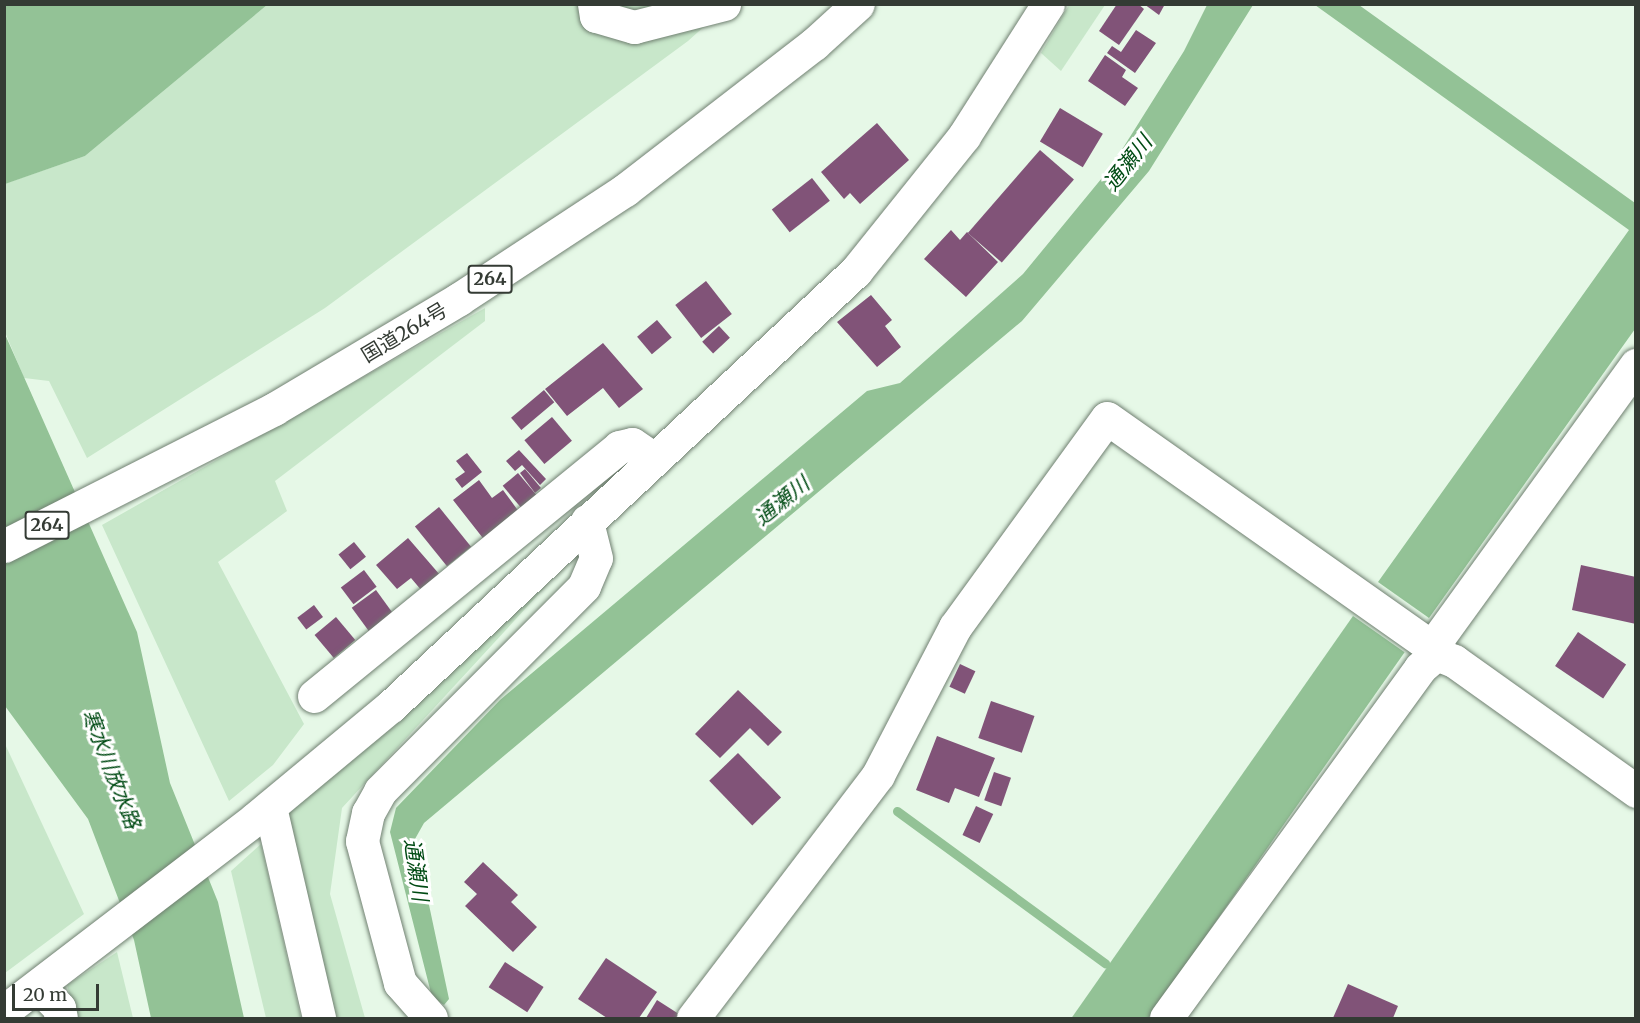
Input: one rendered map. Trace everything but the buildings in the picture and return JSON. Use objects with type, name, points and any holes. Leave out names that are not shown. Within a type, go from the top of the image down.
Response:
[{"type":"main road","points":[[594,4],[596,16],[634,27],[724,4]]},
{"type":"main road","name":"国道264号","points":[[4,546],[274,409],[469,293],[625,190],[814,44],[858,4]]},
{"type":"main road","points":[[4,1011],[49,980],[263,813],[391,706],[586,521],[856,271],[964,136],[1048,4]]},
{"type":"main road","points":[[1166,1018],[1420,668],[1436,654],[1439,637],[1635,365]]},
{"type":"main road","points":[[693,1018],[878,775],[956,627],[1107,418],[1426,643],[1436,654],[1454,661],[1635,791]]},
{"type":"main road","points":[[314,696],[619,447],[632,444],[654,459]]},
{"type":"main road","points":[[431,1018],[400,983],[362,841],[368,813],[380,790],[584,586],[596,558],[586,521]]},
{"type":"main road","points":[[263,813],[319,1018]]},
{"type":"main road","points":[[49,980],[61,1018]]},
{"type":"shaded area","points":[[267,5],[728,5],[688,41],[325,308],[87,458],[49,381],[24,378],[5,332],[4,184],[85,156]]},
{"type":"shaded area","points":[[1069,5],[1105,5],[1061,71],[1041,53]]},
{"type":"shaded area","points":[[485,308],[485,321],[275,481],[287,511],[218,562],[304,724],[273,765],[229,801],[102,525]]},
{"type":"shaded area","points":[[549,583],[342,808],[330,894],[365,1018],[332,1018],[285,817]]},
{"type":"shaded area","points":[[5,744],[84,914],[4,973]]},
{"type":"shaded area","points":[[261,844],[301,1018],[266,1018],[231,871]]},
{"type":"shaded area","points":[[117,952],[133,1018],[76,1018],[67,985]]},
{"type":"water","points":[[4,5],[267,5],[85,156],[5,184]]},
{"type":"water","name":"通瀬川","points":[[1207,5],[1253,5],[1149,171],[1022,321],[424,823],[415,839],[449,999],[444,1005],[432,997],[390,832],[396,808],[500,700],[867,391],[900,383],[1023,274],[1111,167],[1184,51]]},
{"type":"water","points":[[1315,5],[1359,5],[1635,203],[1635,329],[1429,618],[1378,582],[1629,230]]},
{"type":"water","name":"寒水川放水路","points":[[4,332],[137,632],[170,783],[218,902],[244,1018],[151,1018],[134,940],[88,819],[5,706]]},
{"type":"water","points":[[1353,616],[1405,652],[1148,1018],[1072,1018]]},
{"type":"waterway","points":[[897,811],[1105,963]]}]
